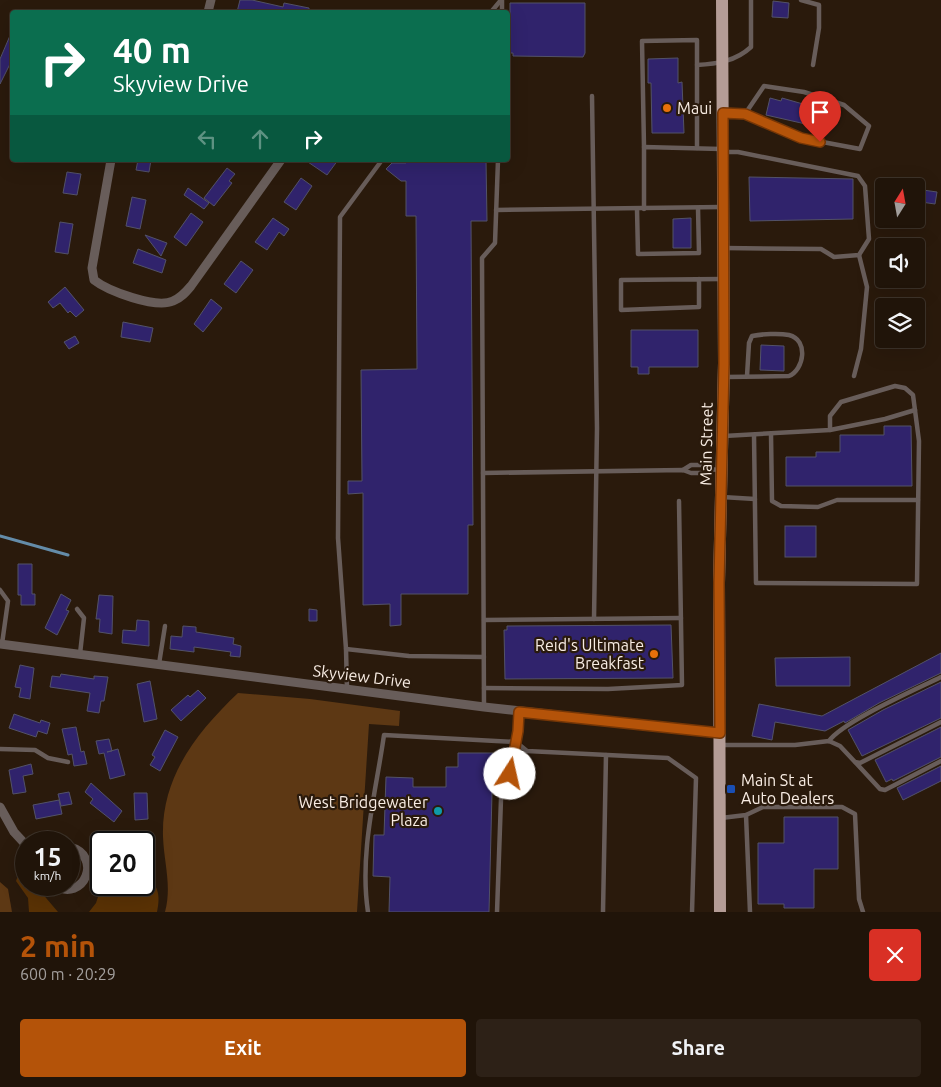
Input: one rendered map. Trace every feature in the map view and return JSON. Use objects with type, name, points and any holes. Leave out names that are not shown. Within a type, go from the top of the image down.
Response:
[{"type":"main road","name":"Main Street","points":[[720,912],[721,497],[724,377],[722,0]]},
{"type":"street","points":[[112,162],[92,268],[94,280],[114,292],[159,302],[172,302],[181,297],[191,286],[280,162]]},
{"type":"street","name":"Skyview Drive","points":[[1,644],[720,739]]},
{"type":"street","points":[[0,806],[15,833]]},
{"type":"street","points":[[80,852],[84,856],[88,869],[86,878],[80,885]]},
{"type":"lane","points":[[493,10],[502,0]]},
{"type":"lane","points":[[697,65],[722,64],[734,56],[744,54],[751,47],[751,0]]},
{"type":"lane","points":[[801,0],[819,6],[819,28],[813,65]]},
{"type":"lane","points":[[644,209],[642,41],[697,40],[697,148]]},
{"type":"lane","points":[[723,113],[745,114],[801,138],[860,149],[869,126],[844,105],[804,92],[764,86],[745,114]]},
{"type":"lane","points":[[592,96],[596,472],[594,619]]},
{"type":"lane","points":[[644,147],[697,148],[738,152],[858,176],[865,186],[869,238],[860,255],[868,286],[861,349],[854,376]]},
{"type":"lane","points":[[347,689],[338,538],[340,217],[381,162]]},
{"type":"lane","points":[[484,708],[482,258],[495,243],[498,162]]},
{"type":"lane","points":[[496,210],[723,207]]},
{"type":"lane","points":[[637,209],[638,254],[699,253],[698,208]]},
{"type":"lane","points":[[722,248],[821,249],[834,257],[860,255]]},
{"type":"lane","points":[[699,279],[699,307],[622,310],[621,280],[699,279],[722,279]]},
{"type":"lane","points":[[724,377],[789,376],[796,373],[802,364],[802,351],[798,341],[790,335],[752,336],[749,343],[747,376]]},
{"type":"lane","points":[[754,435],[756,583],[917,584],[919,441],[913,395],[905,388],[895,386],[841,402],[830,416],[830,430]]},
{"type":"lane","points":[[723,437],[830,430],[885,419],[915,410]]},
{"type":"lane","points":[[771,434],[772,500],[781,506],[818,507],[837,500],[918,500]]},
{"type":"lane","points":[[683,470],[691,465],[704,465],[708,469],[722,470]]},
{"type":"lane","points":[[483,473],[683,470],[691,473],[704,473],[708,469]]},
{"type":"lane","points":[[721,497],[755,499]]},
{"type":"lane","points":[[484,688],[608,689],[682,686],[679,501]]},
{"type":"lane","points":[[0,590],[8,601],[1,644]]},
{"type":"lane","points":[[77,609],[84,618],[80,654]]},
{"type":"lane","points":[[484,620],[681,618]]},
{"type":"lane","points":[[159,664],[165,626]]},
{"type":"lane","points":[[346,649],[409,656],[484,657]]},
{"type":"lane","points":[[829,741],[836,732],[847,725],[941,676]]},
{"type":"lane","points":[[497,912],[501,799],[510,774],[519,712]]},
{"type":"lane","points":[[855,762],[865,761],[941,722]]},
{"type":"lane","points":[[368,912],[366,893],[370,815],[384,734],[516,742],[527,751],[668,758],[696,778],[692,912]]},
{"type":"lane","points":[[720,739],[795,745],[829,741],[840,746],[880,789],[885,790],[941,761]]},
{"type":"lane","points":[[0,749],[35,750],[48,758],[68,762]]},
{"type":"lane","points":[[602,912],[606,755]]},
{"type":"lane","points":[[720,818],[746,815],[763,807],[842,807],[855,814],[860,900],[863,912]]},
{"type":"lane","points":[[746,815],[750,912]]},
{"type":"shaded area","points":[[238,693],[310,699],[400,711],[399,726],[369,724],[357,912],[165,912],[168,884],[163,837],[164,815],[168,795],[184,757],[209,724]]},
{"type":"shaded area","points":[[0,882],[8,889],[12,912],[0,912]]},
{"type":"shaded area","points":[[155,886],[159,900],[157,912],[89,912],[96,903],[98,896],[155,896]]},
{"type":"shaded area","points":[[27,896],[44,896],[58,912],[29,912]]},
{"type":"building","points":[[240,0],[252,0],[283,7],[284,3],[309,8],[309,10],[238,10]]},
{"type":"building","points":[[773,1],[789,3],[788,18],[772,17]]},
{"type":"building","points":[[510,3],[585,3],[585,53],[583,57],[513,56],[513,53],[510,53]]},
{"type":"building","points":[[10,36],[10,64],[0,84],[0,59]]},
{"type":"building","name":"Maui","points":[[678,58],[678,83],[682,82],[684,133],[652,133],[651,83],[648,83],[648,59]]},
{"type":"building","points":[[770,98],[781,101],[782,98],[810,106],[807,115],[812,116],[810,125],[766,115]]},
{"type":"building","points":[[138,162],[151,162],[149,172],[136,170]]},
{"type":"building","points":[[308,162],[337,162],[327,175]]},
{"type":"building","points":[[486,162],[487,221],[471,221],[473,525],[468,525],[468,594],[401,594],[401,625],[390,626],[390,604],[363,605],[363,493],[348,494],[348,481],[362,481],[361,370],[417,369],[416,216],[406,216],[406,181],[401,181],[386,169],[392,163]]},
{"type":"building","points":[[227,168],[235,174],[229,181],[232,183],[214,206],[204,198]]},
{"type":"building","points":[[67,172],[81,174],[77,195],[63,193]]},
{"type":"building","points":[[749,177],[853,179],[853,219],[750,221]]},
{"type":"building","points":[[301,178],[312,186],[296,210],[284,202]]},
{"type":"building","points":[[188,188],[209,203],[204,209],[184,195]]},
{"type":"building","points":[[925,190],[937,192],[935,204],[925,203]]},
{"type":"building","points":[[132,197],[146,200],[140,229],[126,226]]},
{"type":"building","points":[[191,213],[203,222],[186,246],[174,237]]},
{"type":"building","points":[[273,218],[289,229],[284,236],[279,232],[267,250],[255,242]]},
{"type":"building","points":[[691,218],[691,248],[673,248],[673,219]]},
{"type":"building","points":[[60,222],[73,224],[68,254],[55,252]]},
{"type":"building","points":[[145,235],[167,243],[161,256]]},
{"type":"building","points":[[138,249],[166,260],[162,273],[133,263]]},
{"type":"building","points":[[241,261],[253,270],[236,293],[224,284]]},
{"type":"building","points":[[65,287],[84,310],[76,317],[70,311],[68,313],[60,303],[53,308],[48,302]]},
{"type":"building","points":[[211,299],[222,308],[203,332],[194,324]]},
{"type":"building","points":[[123,322],[153,328],[150,342],[121,337]]},
{"type":"building","points":[[631,330],[698,330],[698,367],[649,367],[649,374],[638,374],[638,367],[631,367]]},
{"type":"building","points":[[75,336],[79,343],[69,349],[64,342]]},
{"type":"building","points":[[761,345],[784,346],[784,371],[760,370]]},
{"type":"building","points":[[884,426],[911,426],[912,486],[786,486],[786,457],[816,457],[816,452],[840,452],[840,435],[884,435]]},
{"type":"building","points":[[785,526],[816,526],[816,557],[785,557]]},
{"type":"building","points":[[18,564],[32,564],[32,594],[35,594],[35,605],[21,605],[21,595],[18,595]]},
{"type":"building","points":[[61,594],[71,600],[66,610],[69,611],[57,635],[45,628]]},
{"type":"building","points":[[99,595],[113,596],[112,634],[99,632],[100,619],[96,619]]},
{"type":"building","points":[[309,609],[317,610],[317,621],[309,621]]},
{"type":"building","points":[[137,620],[149,621],[149,646],[122,643],[123,630],[136,631]]},
{"type":"building","points":[[671,625],[673,678],[505,679],[504,630],[507,630],[507,626]]},
{"type":"building","points":[[183,626],[196,627],[196,632],[234,638],[233,644],[241,646],[240,657],[230,656],[231,652],[194,647],[194,652],[170,649],[171,636],[182,637]]},
{"type":"building","points":[[941,653],[941,673],[879,703],[845,723],[844,721],[825,731],[775,722],[772,740],[752,736],[759,704],[822,716]]},
{"type":"building","points":[[850,657],[850,686],[776,686],[775,658]]},
{"type":"building","points":[[20,665],[34,668],[30,699],[19,697],[21,688],[15,687]]},
{"type":"building","points":[[61,674],[94,679],[94,676],[108,677],[104,701],[101,701],[99,713],[87,711],[90,693],[50,687],[52,676],[60,677]]},
{"type":"building","points":[[150,681],[157,719],[144,722],[137,684]]},
{"type":"building","points":[[941,682],[941,718],[862,756],[848,730],[883,710]]},
{"type":"building","points":[[198,690],[206,698],[181,721],[171,710],[188,695],[190,697]]},
{"type":"building","points":[[14,714],[40,723],[41,720],[50,723],[47,734],[38,731],[36,737],[9,728]]},
{"type":"building","points":[[76,727],[81,752],[84,751],[87,764],[74,766],[72,754],[68,755],[62,729]]},
{"type":"building","points":[[941,727],[941,757],[893,781],[892,779],[886,782],[875,760]]},
{"type":"building","points":[[165,730],[178,737],[160,771],[150,765],[155,757],[152,755]]},
{"type":"building","points":[[109,739],[112,751],[118,749],[125,775],[110,779],[104,753],[99,754],[96,741]]},
{"type":"building","name":"West Bridgewater Plaza","points":[[458,753],[493,753],[489,912],[389,912],[390,877],[373,876],[374,835],[384,835],[386,777],[413,778],[413,787],[446,787],[446,767],[458,767]]},
{"type":"building","points":[[31,764],[33,774],[23,776],[26,792],[13,794],[9,770]]},
{"type":"building","points":[[941,766],[941,781],[903,800],[897,788]]},
{"type":"building","points":[[91,783],[122,811],[114,822],[90,803],[93,799],[85,792]]},
{"type":"building","points":[[69,792],[72,804],[61,806],[58,794]]},
{"type":"building","points":[[134,793],[147,793],[148,819],[135,820]]},
{"type":"building","points":[[59,800],[62,814],[36,819],[33,805]]},
{"type":"building","points":[[784,817],[838,817],[838,869],[814,869],[814,908],[784,908],[784,904],[758,904],[758,843],[784,843]]},
{"type":"waterway","points":[[0,536],[68,555]]},
{"type":"place","name":"Maui","points":[[667,108]]},
{"type":"place","name":"Reid's Ultimate Breakfast","points":[[654,654]]},
{"type":"place","name":"Main St at Auto Dealers","points":[[731,789]]},
{"type":"place","name":"West Bridgewater Plaza","points":[[438,811]]},
{"type":"route","points":[[510,774],[518,731],[519,712],[720,733],[719,583],[724,364],[722,279],[723,113],[745,114],[801,138],[820,142]]}]
